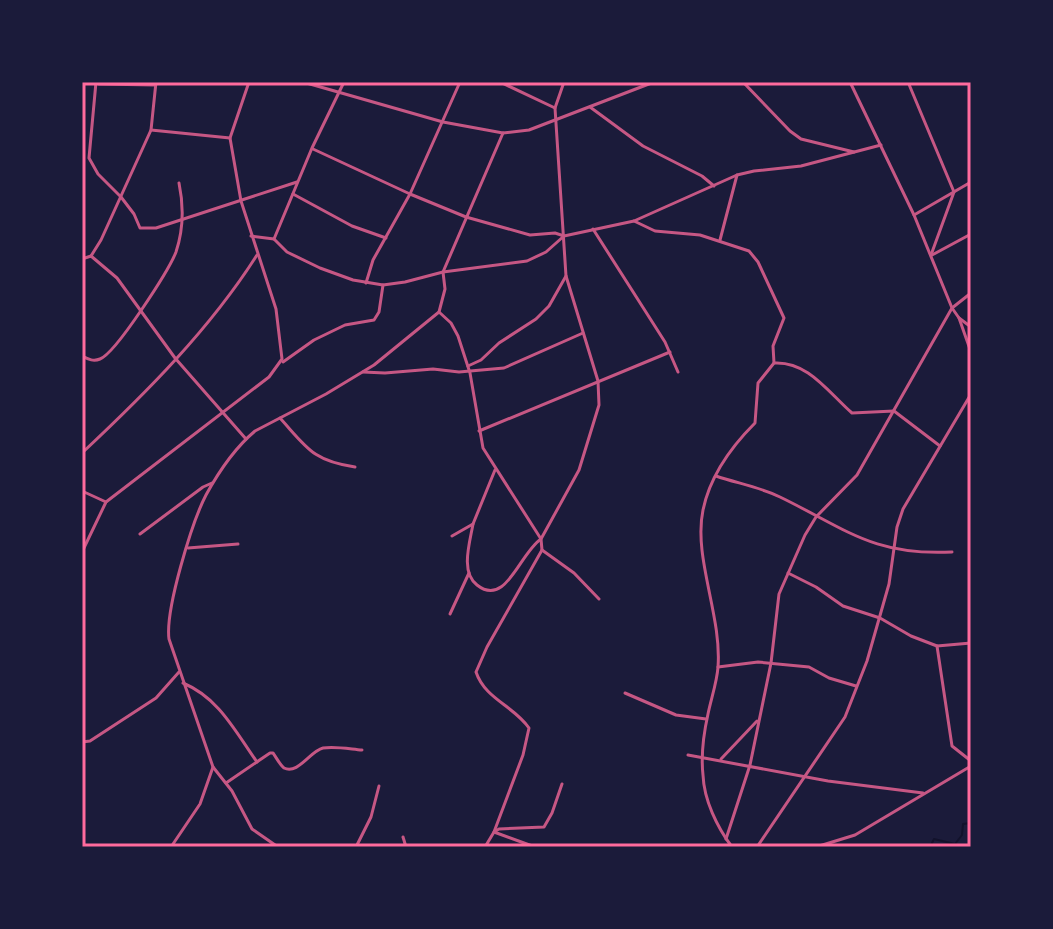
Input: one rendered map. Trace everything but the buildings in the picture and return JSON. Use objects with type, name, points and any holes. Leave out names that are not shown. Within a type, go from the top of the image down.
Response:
[{"type":"street","points":[[249,82],[230,138],[241,201],[276,309],[282,355],[280,365]]},
{"type":"street","points":[[303,82],[443,122],[503,133],[529,130],[654,82]]},
{"type":"street","points":[[274,239],[344,82]]},
{"type":"street","points":[[366,283],[373,260],[410,194],[460,82]]},
{"type":"street","points":[[500,82],[555,108]]},
{"type":"street","points":[[495,470],[473,524],[467,557],[469,573],[476,585],[489,592],[497,591],[508,583],[518,564],[541,539],[579,470],[599,405],[598,381],[566,276],[555,108],[564,82]]},
{"type":"street","points":[[743,82],[801,139],[854,152]]},
{"type":"street","points":[[850,82],[914,215],[971,352]]},
{"type":"street","points":[[908,82],[954,192],[931,255]]},
{"type":"street","points":[[82,259],[91,256],[121,197],[151,130],[155,83],[97,83],[89,158],[98,174],[121,197],[134,214],[138,227],[143,230],[297,182]]},
{"type":"street","points":[[590,107],[643,146],[702,176],[714,186]]},
{"type":"street","points":[[151,130],[230,138]]},
{"type":"street","points":[[278,847],[252,829],[242,807],[213,767],[168,632],[179,577],[201,506],[214,482],[255,431],[363,372],[439,312],[445,289],[443,272],[503,133]]},
{"type":"street","points":[[251,236],[274,239],[287,252],[320,268],[366,283],[383,285],[443,272],[527,261],[546,252],[564,236],[634,221],[737,175],[801,166],[881,145]]},
{"type":"street","points":[[312,148],[466,217],[530,235],[555,233],[564,236]]},
{"type":"street","points":[[720,240],[737,175]]},
{"type":"street","points":[[914,215],[971,182]]},
{"type":"street","points":[[82,356],[96,360],[107,355],[141,310],[175,254],[184,219],[179,183]]},
{"type":"street","points":[[293,194],[352,226],[386,238]]},
{"type":"street","points":[[634,221],[655,231],[720,240],[749,251],[758,262],[784,318],[773,346],[774,363],[758,383],[755,423],[739,439],[714,476],[701,520],[703,553],[715,608],[718,667],[706,719],[702,774],[708,799],[732,847]]},
{"type":"street","points":[[593,229],[670,352],[678,372]]},
{"type":"street","points":[[931,255],[971,234]]},
{"type":"street","points":[[82,453],[222,308],[257,255]]},
{"type":"street","points":[[91,256],[117,278],[175,358],[246,439]]},
{"type":"street","points":[[469,369],[499,343],[536,319],[549,306],[566,276]]},
{"type":"street","points":[[82,552],[106,502],[314,340],[345,325],[374,320],[379,312],[383,285]]},
{"type":"street","points":[[726,839],[750,765],[771,663],[779,594],[788,573],[816,517],[857,475],[952,308],[971,293]]},
{"type":"street","points":[[439,312],[451,323],[469,369],[483,448],[541,539],[542,550],[476,672],[495,699],[519,716],[529,728],[523,755],[494,832],[485,847]]},
{"type":"street","points":[[959,318],[971,327]]},
{"type":"street","points":[[363,372],[504,368],[583,333]]},
{"type":"street","points":[[479,431],[670,352]]},
{"type":"street","points":[[774,363],[784,362],[815,376],[824,389],[852,413],[894,411],[940,446]]},
{"type":"street","points":[[757,847],[845,717],[880,618],[903,509],[971,394]]},
{"type":"street","points":[[280,418],[321,459],[355,467]]},
{"type":"street","points":[[714,476],[777,495],[865,542],[921,554],[952,552]]},
{"type":"street","points":[[140,534],[214,482]]},
{"type":"street","points":[[82,491],[106,502]]},
{"type":"street","points":[[452,536],[473,524]]},
{"type":"street","points":[[188,548],[238,544]]},
{"type":"street","points":[[542,550],[574,573],[599,599]]},
{"type":"street","points":[[450,614],[469,573]]},
{"type":"street","points":[[788,573],[816,587],[843,606],[880,618],[911,636],[937,646],[971,643]]},
{"type":"street","points":[[816,847],[855,835],[971,763],[952,746],[937,646]]},
{"type":"street","points":[[718,667],[771,663],[809,667],[829,678],[856,686]]},
{"type":"street","points":[[82,742],[90,741],[156,698],[179,672]]},
{"type":"street","points":[[183,683],[202,691],[214,702],[257,762]]},
{"type":"street","points":[[82,684],[82,696]]},
{"type":"street","points":[[625,693],[676,715],[706,719]]},
{"type":"street","points":[[720,760],[759,718]]},
{"type":"street","points":[[226,783],[273,753],[282,767],[287,769],[296,768],[315,751],[325,748],[362,750]]},
{"type":"street","points":[[688,755],[923,793]]},
{"type":"street","points":[[171,847],[200,804],[213,767]]},
{"type":"street","points":[[494,832],[544,827],[562,784]]},
{"type":"street","points":[[356,847],[371,817],[379,786]]},
{"type":"street","points":[[494,832],[535,847]]},
{"type":"street","points":[[403,837],[406,847]]},
{"type":"waterway","points":[[930,847],[934,839],[955,844],[962,835],[963,824],[971,823]]}]
